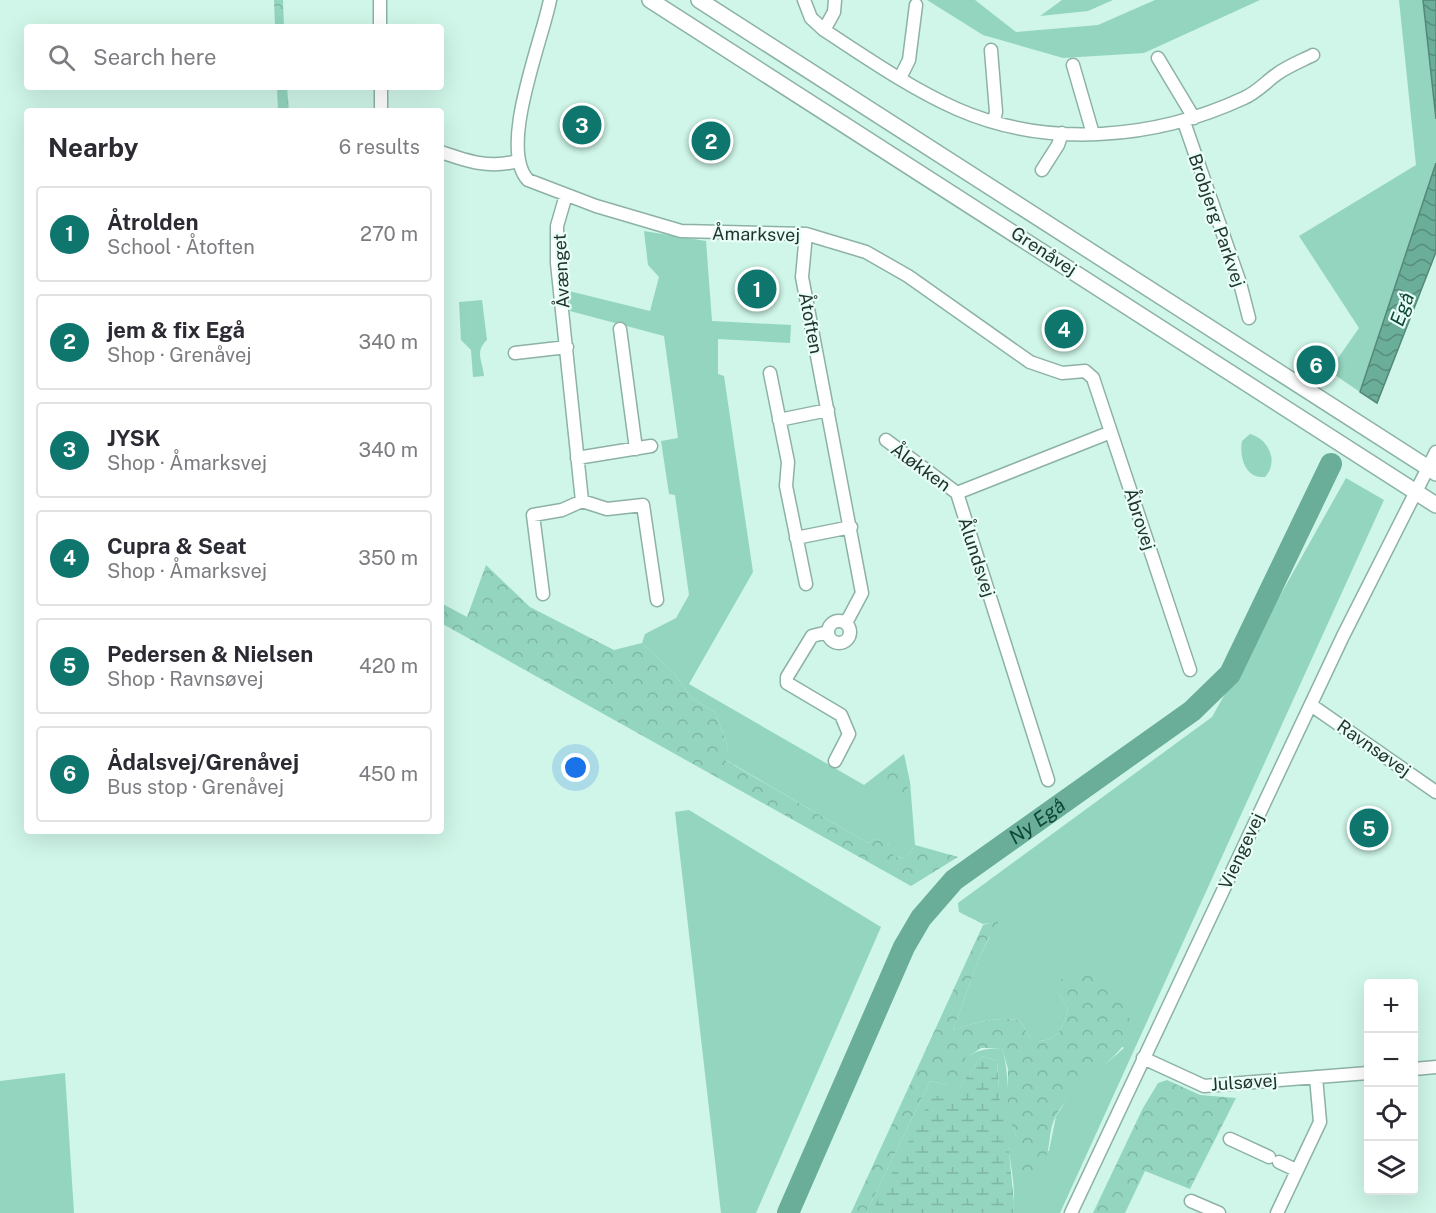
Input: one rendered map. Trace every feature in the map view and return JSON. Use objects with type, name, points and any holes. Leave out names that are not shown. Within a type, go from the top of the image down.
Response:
[{"type":"main road","name":"Grenåvej","points":[[650,0],[1352,448],[1436,505]]},
{"type":"main road","name":"Grenåvej","points":[[699,0],[1432,470]]},
{"type":"street","points":[[380,0],[380,24]]},
{"type":"street","points":[[804,0],[812,18],[824,30],[900,78],[958,109],[994,121],[1062,134],[1130,132],[1189,120],[1248,97],[1279,72],[1313,55]]},
{"type":"street","points":[[824,30],[834,12],[835,0]]},
{"type":"street","points":[[444,153],[479,164],[499,166],[517,162],[518,131],[535,48],[551,2]]},
{"type":"street","points":[[900,78],[909,60],[916,5]]},
{"type":"street","points":[[991,50],[996,112],[994,121]]},
{"type":"street","name":"Brobjerg Parkvej","points":[[1158,58],[1189,120],[1249,318]]},
{"type":"street","points":[[1073,65],[1090,114],[1093,134]]},
{"type":"street","points":[[381,90],[381,108]]},
{"type":"street","points":[[1042,170],[1058,145],[1062,134]]},
{"type":"street","name":"Åmarksvej","points":[[517,162],[520,172],[528,180],[566,195],[681,231],[806,234],[866,252],[908,276],[1030,362],[1062,373],[1085,371]]},
{"type":"street","name":"Åvænget","points":[[566,195],[557,226],[556,245],[582,501]]},
{"type":"street","name":"Åtoften","points":[[806,234],[802,277],[862,593],[846,623],[850,632],[845,641],[834,642],[828,632]]},
{"type":"street","points":[[620,329],[636,449]]},
{"type":"street","points":[[515,353],[567,347]]},
{"type":"street","name":"Åbrovej","points":[[1085,371],[1093,378],[1190,670]]},
{"type":"street","points":[[770,373],[788,462],[786,486],[806,584]]},
{"type":"street","points":[[780,420],[828,410]]},
{"type":"street","name":"Ålundsvej","points":[[1048,780],[957,493],[1111,432]]},
{"type":"street","name":"Åløkken","points":[[886,441],[957,493]]},
{"type":"street","points":[[577,458],[651,446]]},
{"type":"street","name":"Viengevej","points":[[1071,1213],[1311,705],[1415,491],[1432,470],[1436,452]]},
{"type":"street","points":[[543,594],[533,515],[562,510],[582,501],[607,509],[643,505],[657,600]]},
{"type":"street","points":[[796,538],[851,527]]},
{"type":"street","points":[[835,761],[849,734],[841,715],[787,683],[787,677],[812,636],[828,632],[835,622],[846,623]]},
{"type":"street","name":"Ravnsøvej","points":[[1311,705],[1436,792]]},
{"type":"street","name":"Julsøvej","points":[[1143,1058],[1204,1086],[1364,1073]]},
{"type":"street","points":[[1418,1069],[1436,1067]]},
{"type":"street","points":[[1277,1213],[1320,1122],[1316,1077]]},
{"type":"street","points":[[1230,1139],[1296,1170]]},
{"type":"street","points":[[1191,1201],[1219,1213]]},
{"type":"green space","points":[[274,0],[283,0],[284,24],[275,24]]},
{"type":"green space","points":[[927,0],[975,0],[1016,32],[1098,25],[1155,0],[1260,0],[1144,53],[1063,58],[983,35]]},
{"type":"green space","points":[[1062,0],[1113,0],[1088,11],[1040,16]]},
{"type":"green space","points":[[1399,0],[1423,0],[1436,119],[1436,163],[1360,392],[1329,371],[1359,328],[1299,236],[1416,165]]},
{"type":"green space","points":[[277,90],[287,90],[289,108],[278,108]]},
{"type":"green space","points":[[644,231],[706,241],[712,321],[791,325],[790,343],[718,339],[718,374],[724,376],[753,572],[689,684],[864,785],[904,754],[910,782],[915,845],[906,858],[895,857],[887,849],[889,843],[874,839],[868,843],[724,759],[728,747],[715,712],[691,698],[676,675],[642,643],[645,634],[676,618],[689,595],[675,495],[669,494],[661,441],[678,438],[664,336],[570,311],[569,291],[650,311],[659,277],[648,265]]},
{"type":"green space","points":[[482,300],[487,340],[480,353],[484,376],[473,377],[471,350],[461,340],[459,302]]},
{"type":"green space","points":[[1250,434],[1262,441],[1270,452],[1271,465],[1265,477],[1253,474],[1243,460],[1242,441]]},
{"type":"green space","points":[[1346,478],[1384,500],[1060,1213],[1013,1213],[1014,1186],[1000,1103],[997,1061],[982,1056],[871,1213],[866,1213],[930,1081],[947,1085],[968,1057],[981,1050],[1002,1048],[1010,1114],[1016,1136],[1049,1151],[1056,1116],[1070,1095],[1124,1048],[1059,993],[1068,1010],[1061,1029],[1047,1040],[1032,1041],[1020,1021],[1012,1019],[986,1021],[953,1030],[979,958],[997,922],[983,924],[959,912],[958,903],[1212,717]]},
{"type":"green space","points":[[486,565],[530,607],[614,650],[642,643],[676,675],[691,698],[715,712],[728,747],[725,760],[868,843],[874,839],[889,842],[888,849],[895,857],[906,858],[915,845],[958,857],[911,886],[444,625],[444,605],[467,617]]},
{"type":"green space","points":[[896,763],[906,775],[908,792],[896,793],[874,781]]},
{"type":"green space","points":[[689,810],[881,927],[756,1213],[721,1213],[675,812]]},
{"type":"green space","points":[[997,921],[1003,931],[989,937],[953,1030],[986,1021],[1012,1019],[1020,1021],[1032,1041],[1047,1040],[1053,1037],[1061,1029],[1068,1010],[1059,993],[1059,982],[1074,969],[1096,978],[1116,996],[1126,1011],[1133,1031],[1117,1053],[1076,1091],[1058,1112],[1053,1121],[1049,1148],[1042,1164],[1024,1180],[1016,1136],[1008,1114],[1008,1069],[1002,1048],[981,1048],[966,1058],[959,1081],[947,1085],[930,1081],[866,1213],[851,1213],[983,925]]},
{"type":"green space","points":[[982,1056],[997,1061],[1000,1102],[1008,1142],[1013,1213],[871,1213],[932,1097],[957,1091]]},
{"type":"green space","points":[[65,1073],[74,1213],[0,1213],[0,1081]]},
{"type":"green space","points":[[1167,1080],[1200,1095],[1236,1098],[1190,1189],[1145,1171],[1125,1213],[1093,1213],[1143,1108],[1158,1083]]},
{"type":"water","points":[[1423,0],[1436,0],[1436,119]]},
{"type":"water","name":"Egå","points":[[1436,163],[1436,252],[1377,403],[1360,392]]},
{"type":"waterway","name":"Ny Egå","points":[[788,1213],[904,947],[921,918],[954,880],[1192,711],[1230,674],[1331,464]]},
{"type":"place","name":"JYSK","points":[[582,125]]},
{"type":"place","name":"jem & fix Egå","points":[[711,141]]},
{"type":"place","name":"Åtrolden","points":[[757,289]]},
{"type":"place","name":"Cupra & Seat","points":[[1064,329]]},
{"type":"place","name":"Ådalsvej/Grenåvej","points":[[1316,365]]},
{"type":"place","name":"Pedersen & Nielsen","points":[[1369,828]]}]
